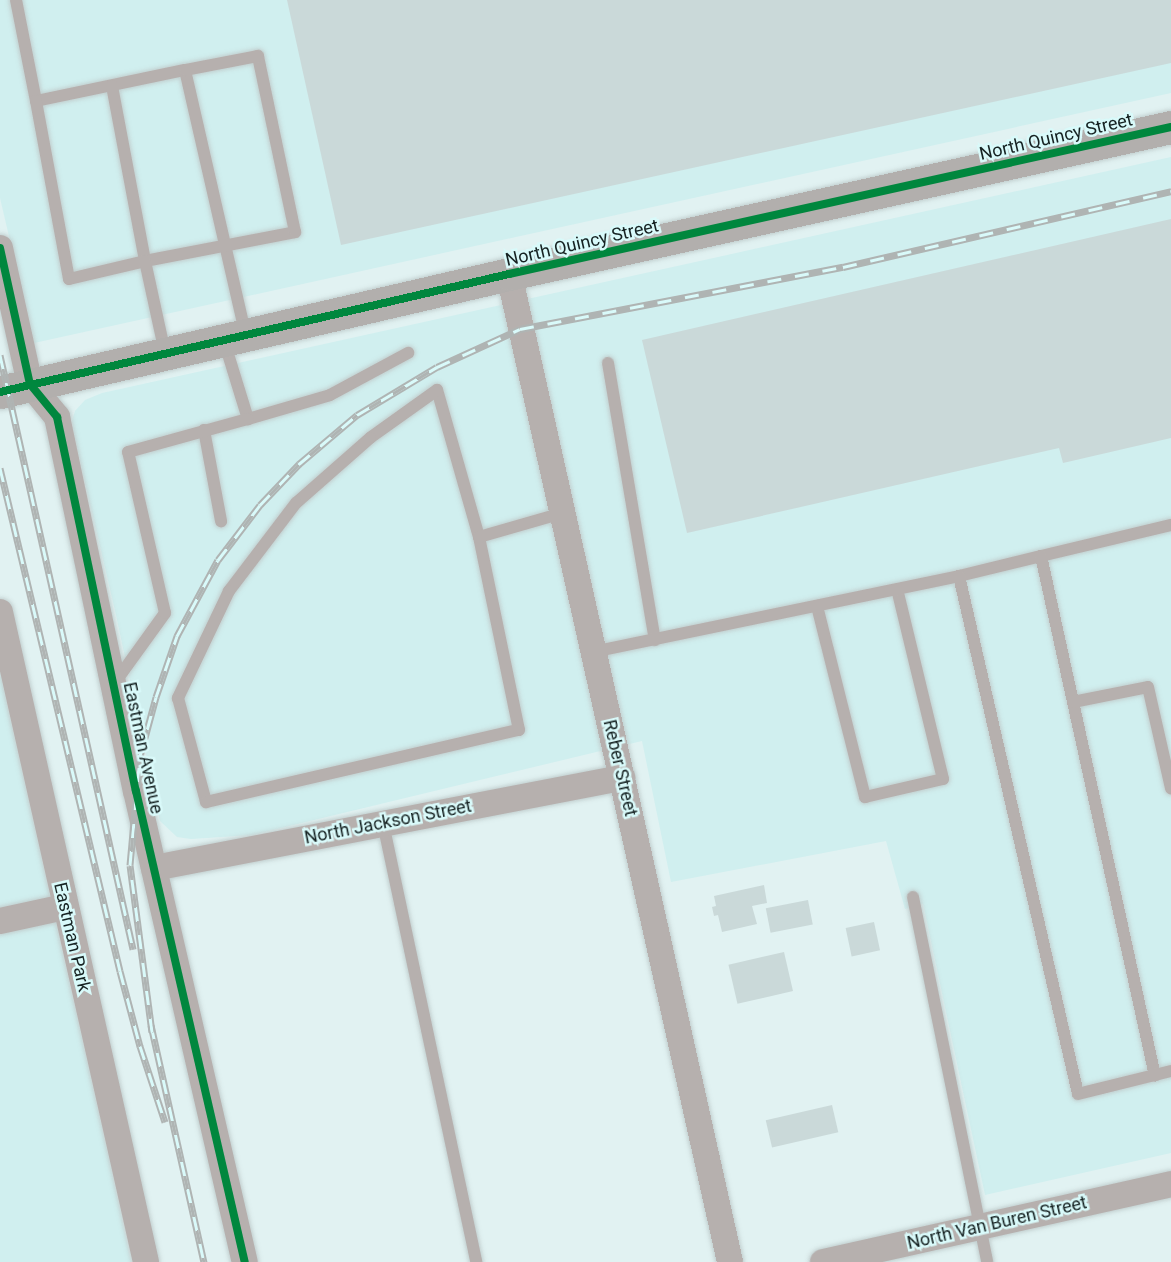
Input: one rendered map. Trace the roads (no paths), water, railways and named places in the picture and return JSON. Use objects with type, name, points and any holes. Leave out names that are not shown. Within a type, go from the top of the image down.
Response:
[{"type":"street","name":"North Quincy Street","points":[[15,388],[509,274],[1171,127]]},
{"type":"street","name":"Eastman Avenue","points":[[0,248],[15,388],[57,417],[113,685],[244,1262]]},
{"type":"street","name":"Reber Street","points":[[509,274],[730,1262]]},
{"type":"street","name":"Eastman Park","points":[[0,612],[64,907],[146,1262]]},
{"type":"street","name":"North Jackson Street","points":[[154,868],[622,778]]},
{"type":"street","points":[[0,921],[64,907]]},
{"type":"street","name":"North Van Buren Street","points":[[823,1262],[1171,1184]]},
{"type":"lane","points":[[16,0],[69,279],[145,261],[224,248],[295,232],[258,56],[36,101]]},
{"type":"lane","points":[[185,70],[224,248],[234,337],[248,419]]},
{"type":"lane","points":[[112,86],[165,353]]},
{"type":"lane","points":[[113,685],[165,613],[128,452],[330,395],[408,354]]},
{"type":"lane","points":[[608,363],[655,640]]},
{"type":"lane","points":[[437,390],[478,537],[519,730],[206,802],[178,698],[229,591],[296,503],[370,438],[437,390]]},
{"type":"lane","points":[[204,430],[221,521]]},
{"type":"lane","points":[[478,537],[562,513]]},
{"type":"lane","points":[[593,652],[959,576],[1171,525]]},
{"type":"lane","points":[[1041,556],[1155,1076]]},
{"type":"lane","points":[[959,576],[1078,1094],[1171,1071]]},
{"type":"lane","points":[[816,606],[865,797],[943,779],[897,589]]},
{"type":"lane","points":[[1073,702],[1148,687],[1171,788]]},
{"type":"lane","points":[[383,823],[476,1262]]},
{"type":"lane","points":[[913,897],[987,1262]]},
{"type":"railway","points":[[152,1032],[130,865],[140,756],[156,697],[177,636],[218,560],[260,505],[299,464],[357,415],[437,367],[520,329],[843,267],[1171,191]]},
{"type":"railway","points":[[0,355],[133,949]]},
{"type":"railway","points":[[0,468],[120,971],[140,1046],[165,1122]]},
{"type":"railway","points":[[151,1025],[204,1262]]}]
